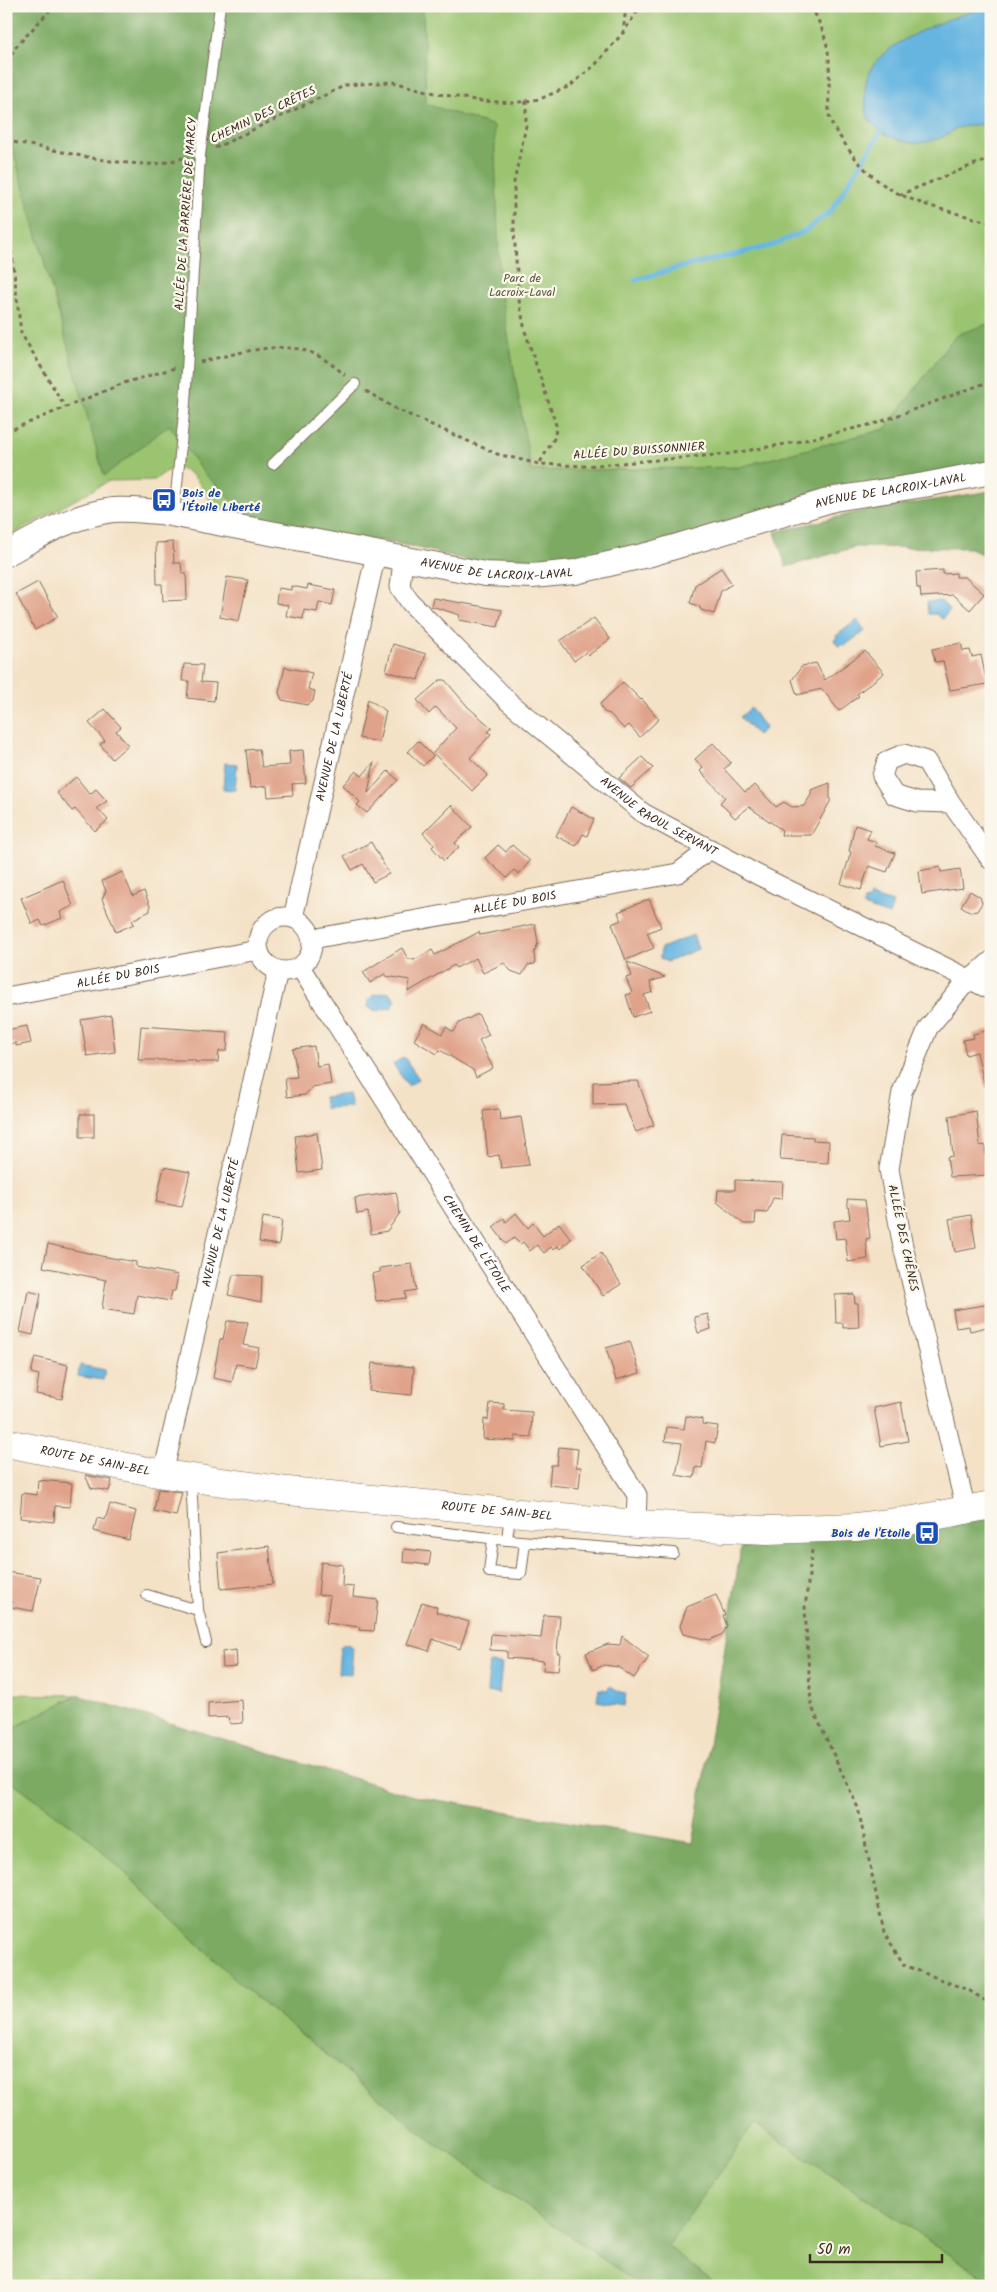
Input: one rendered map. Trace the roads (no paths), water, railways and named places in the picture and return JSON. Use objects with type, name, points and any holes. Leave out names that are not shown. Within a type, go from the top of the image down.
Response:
[{"type":"main road","name":"ROUTE DE SAIN-BEL","points":[[6,1443],[163,1474],[288,1491],[636,1524],[767,1530],[856,1527],[979,1508]]},
{"type":"street","name":"AVENUE DE LACROIX-LAVAL","points":[[6,554],[74,520],[113,510],[160,512],[403,560],[485,574],[532,576],[576,572],[651,554],[834,499],[924,486],[991,472]]},
{"type":"street","name":"AVENUE DE LA LIBERTÉ","points":[[293,918],[376,554]]},
{"type":"street","name":"AVENUE RAOUL SERVANT","points":[[403,560],[400,587],[410,602],[509,702],[550,738],[643,813],[710,850],[991,990]]},
{"type":"street","points":[[951,803],[991,860]]},
{"type":"street","name":"ALLÉE DU BOIS","points":[[312,939],[678,873],[710,850]]},
{"type":"street","points":[[284,917],[293,918],[305,926],[312,939],[310,955],[300,967],[289,971],[278,971],[265,963],[258,950],[258,940],[261,931],[275,919],[284,917]]},
{"type":"street","name":"ALLÉE DU BOIS","points":[[6,997],[258,950]]},
{"type":"street","name":"ALLÉE DES CHÊNES","points":[[979,1508],[902,1242],[889,1169],[902,1092],[928,1028],[968,980],[991,961]]},
{"type":"street","name":"CHEMIN DE L'ÉTOILE","points":[[300,967],[637,1495],[636,1524]]},
{"type":"street","name":"AVENUE DE LA LIBERTÉ","points":[[163,1474],[278,971]]},
{"type":"lane","name":"ALLÉE DE LA BARRIÈRE DE MARCY","points":[[174,515],[186,403],[200,155],[220,6]]},
{"type":"lane","points":[[273,464],[355,384]]},
{"type":"lane","points":[[190,1478],[198,1610],[206,1642]]},
{"type":"lane","points":[[507,1540],[510,1512]]},
{"type":"lane","points":[[396,1527],[493,1539],[673,1553]]},
{"type":"lane","points":[[493,1539],[488,1572],[521,1574],[525,1542]]},
{"type":"lane","points":[[147,1595],[198,1610]]},
{"type":"water","points":[[991,6],[991,124],[957,128],[938,139],[914,143],[897,139],[877,128],[868,116],[865,98],[865,86],[873,65],[885,53],[920,32],[939,23]]},
{"type":"water","points":[[941,601],[950,610],[942,619],[936,614],[928,614],[927,602]]},
{"type":"water","points":[[857,620],[865,631],[844,646],[842,644],[839,647],[834,640],[837,638],[836,636]]},
{"type":"water","points":[[751,708],[765,728],[757,735],[740,717]]},
{"type":"water","points":[[225,763],[237,764],[235,790],[223,789]]},
{"type":"water","points":[[870,896],[893,903],[889,915],[863,906],[864,901],[869,900]]},
{"type":"water","points":[[693,935],[698,949],[667,962],[660,958],[661,948]]},
{"type":"water","points":[[389,992],[396,999],[392,1007],[377,1011],[368,1007],[368,1000],[373,995]]},
{"type":"water","points":[[404,1057],[419,1079],[408,1086],[393,1064]]},
{"type":"water","points":[[348,1094],[351,1107],[325,1108],[323,1097]]},
{"type":"water","points":[[80,1365],[105,1370],[103,1380],[78,1376]]},
{"type":"water","points":[[344,1644],[353,1648],[351,1674],[338,1673],[340,1647]]},
{"type":"water","points":[[490,1663],[502,1664],[499,1693],[487,1692]]},
{"type":"water","points":[[609,1687],[626,1693],[624,1706],[597,1701],[599,1689],[608,1690]]},
{"type":"waterway","points":[[635,280],[684,266],[771,246],[805,231],[831,211],[881,131]]},
{"type":"place","name":"Bois de l'Étoile Liberté","points":[[164,500]]},
{"type":"place","name":"Bois de l'Etoile","points":[[927,1533]]},
{"type":"park label","name":"Parc de Lacroix-Laval","points":[[522,285]]}]
